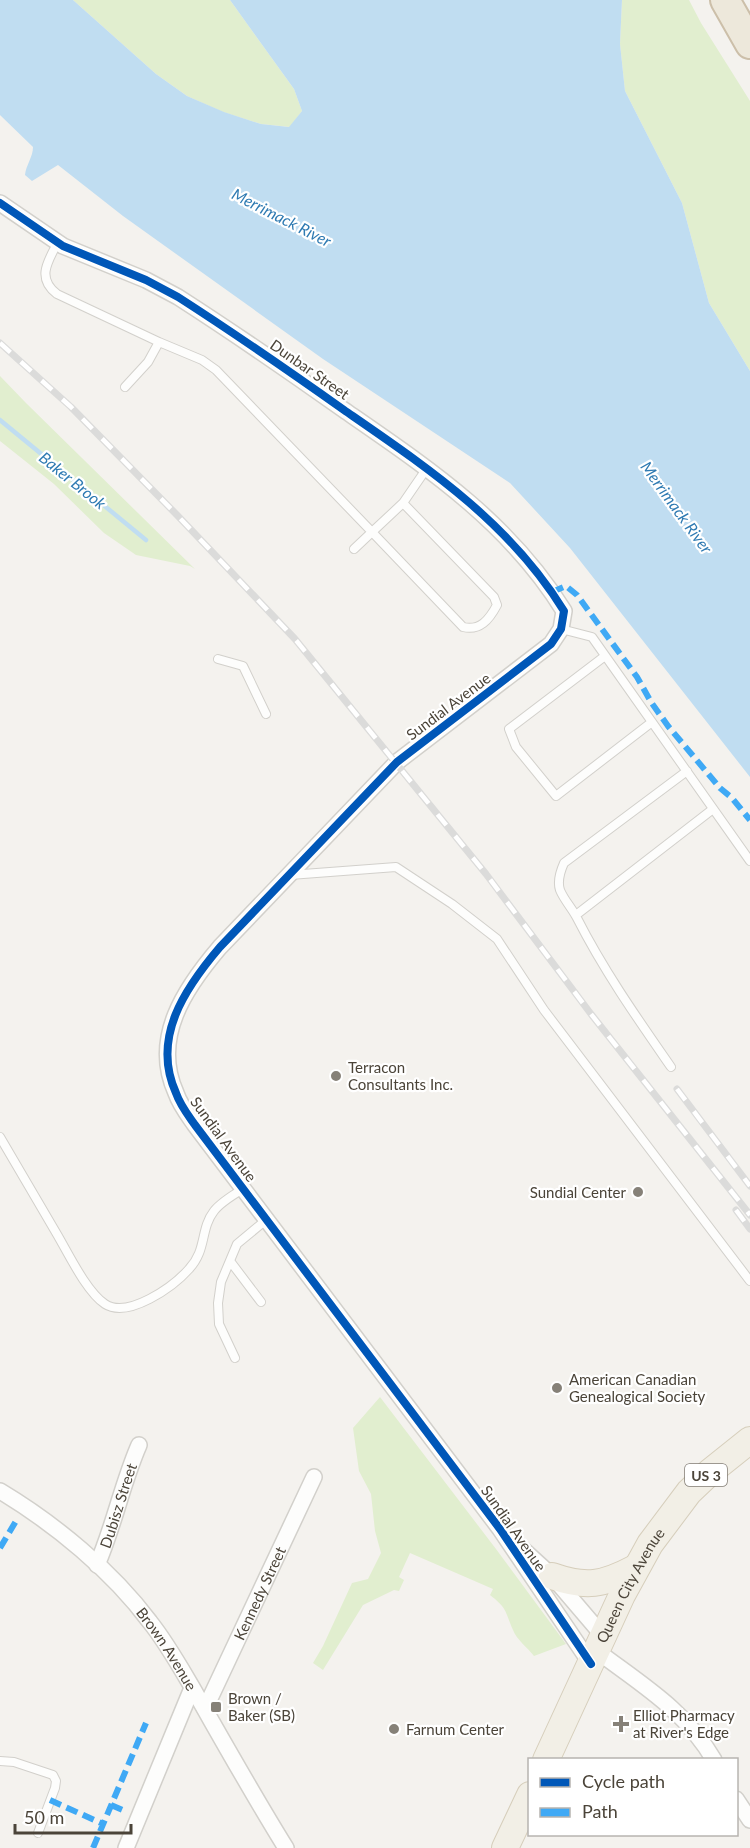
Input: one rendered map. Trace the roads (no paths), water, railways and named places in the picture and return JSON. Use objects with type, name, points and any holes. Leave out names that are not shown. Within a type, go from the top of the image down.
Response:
[{"type":"highway","points":[[725,0],[750,44]]},
{"type":"highway","points":[[739,0],[750,13]]},
{"type":"main road","name":"Queen City Avenue","points":[[547,1758],[635,1568],[669,1516],[689,1492],[750,1440]]},
{"type":"main road","points":[[552,1576],[587,1585],[616,1578],[635,1568]]},
{"type":"main road","points":[[505,1848],[528,1799]]},
{"type":"street","name":"Dunbar Street","points":[[0,202],[58,242],[146,280],[178,297],[428,467],[486,515],[511,540],[564,611],[561,629]]},
{"type":"street","name":"Sundial Avenue","points":[[561,629],[551,644],[535,658],[397,762],[197,974],[179,1006],[168,1040],[167,1059],[176,1094],[195,1125],[500,1530],[598,1651]]},
{"type":"street","name":"Dubisz Street","points":[[98,1565],[129,1467],[139,1445]]},
{"type":"street","name":"Kennedy Street","points":[[205,1709],[314,1477]]},
{"type":"street","name":"Brown Avenue","points":[[0,1491],[43,1520],[98,1565],[122,1588],[150,1622],[176,1658],[285,1848]]},
{"type":"street","name":"Sundial Avenue","points":[[500,1530],[552,1576],[598,1651]]},
{"type":"street","points":[[598,1651],[667,1704],[689,1724],[713,1758]]},
{"type":"street","points":[[126,1848],[192,1688]]},
{"type":"street","points":[[738,1802],[750,1820]]},
{"type":"lane","points":[[58,242],[44,273],[48,287],[57,294],[202,360],[216,370],[463,627],[471,629],[481,626],[491,617],[497,605],[495,597],[403,503]]},
{"type":"lane","points":[[124,387],[148,362],[159,342]]},
{"type":"lane","points":[[354,549],[403,503],[428,467]]},
{"type":"lane","points":[[561,629],[592,637],[750,861]]},
{"type":"lane","points":[[605,656],[509,729],[516,747],[556,796],[652,722]]},
{"type":"lane","points":[[218,659],[243,666],[266,714]]},
{"type":"lane","points":[[671,1067],[612,982],[560,889],[559,876],[564,863],[687,771]]},
{"type":"lane","points":[[576,915],[713,809]]},
{"type":"lane","points":[[289,875],[396,867],[452,904],[496,939],[544,1010],[750,1281]]},
{"type":"lane","points":[[0,1137],[80,1274],[98,1298],[106,1305],[113,1307],[135,1306],[153,1296],[188,1270],[199,1255],[208,1221],[214,1210],[243,1189]]},
{"type":"lane","points":[[235,1358],[219,1324],[218,1303],[221,1282],[237,1244],[266,1220]]},
{"type":"lane","points":[[230,1262],[261,1302]]},
{"type":"lane","points":[[0,1761],[14,1762],[49,1772],[56,1780],[38,1833]]},
{"type":"water","name":"Merrimack River","points":[[0,0],[73,0],[156,74],[187,96],[224,112],[261,124],[289,127],[302,111],[294,89],[230,0],[622,0],[620,44],[625,91],[682,203],[709,303],[750,371],[750,777],[570,548],[510,483],[323,359],[123,216],[58,165],[32,181],[25,175],[33,147],[0,115]]},
{"type":"waterway","name":"Baker Brook","points":[[0,420],[146,540]]},
{"type":"railway","points":[[0,343],[71,407],[295,639],[486,874],[591,1014],[750,1215]]},
{"type":"railway","points":[[677,1089],[750,1186]]},
{"type":"railway","points":[[736,1210],[750,1229]]},
{"type":"place","name":"Terracon Consultants Inc.","points":[[336,1076]]},
{"type":"place","name":"Sundial Center","points":[[638,1192]]},
{"type":"place","name":"American Canadian Genealogical Society","points":[[557,1388]]},
{"type":"place","name":"Brown / Baker (SB)","points":[[216,1707]]},
{"type":"place","name":"Elliot Pharmacy at River's Edge","points":[[621,1724]]},
{"type":"place","name":"Farnum Center","points":[[394,1729]]}]
